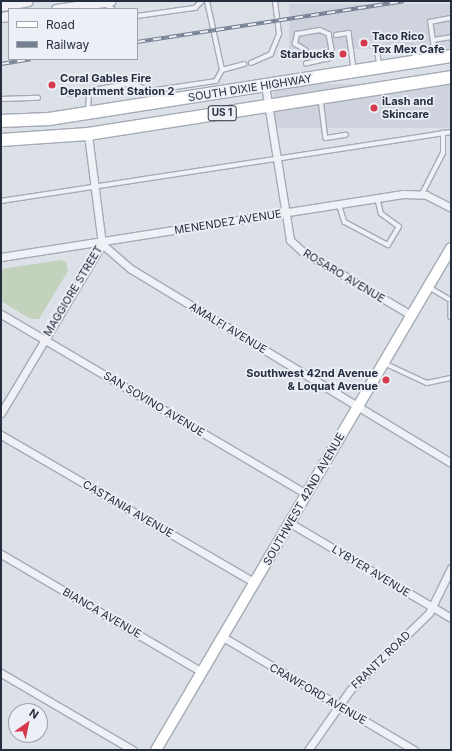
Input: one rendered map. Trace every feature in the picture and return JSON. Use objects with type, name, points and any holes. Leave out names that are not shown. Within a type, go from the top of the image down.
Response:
[{"type":"highway","name":"SOUTH DIXIE HIGHWAY","points":[[1,121],[88,114],[451,56]]},
{"type":"highway","name":"SOUTH DIXIE HIGHWAY","points":[[1,140],[88,134],[451,77]]},
{"type":"highway","points":[[88,114],[88,134]]},
{"type":"main road","name":"SOUTHWEST 42ND AVENUE","points":[[156,750],[451,248]]},
{"type":"street","points":[[1,6],[28,1]]},
{"type":"street","points":[[63,8],[106,2]]},
{"type":"street","name":"ROSARO AVENUE","points":[[265,85],[275,160],[288,235],[297,247],[411,315]]},
{"type":"street","name":"MAGGIORE STREET","points":[[1,413],[102,244],[88,134]]},
{"type":"street","points":[[422,194],[451,208]]},
{"type":"street","name":"MENENDEZ AVENUE","points":[[1,258],[102,244],[377,198],[422,194]]},
{"type":"street","name":"AMALFI AVENUE","points":[[102,244],[127,267],[451,463]]},
{"type":"street","name":"SAN SOVINO AVENUE","points":[[1,314],[307,494]]},
{"type":"street","name":"CASTANIA AVENUE","points":[[1,435],[254,584]]},
{"type":"street","name":"LYBYER AVENUE","points":[[290,523],[451,618]]},
{"type":"street","name":"BIANCA AVENUE","points":[[1,554],[202,672]]},
{"type":"street","name":"FRANTZ ROAD","points":[[308,750],[337,705],[433,608],[451,568]]},
{"type":"street","name":"CRAWFORD AVENUE","points":[[223,637],[414,750]]},
{"type":"street","points":[[1,673],[133,750]]},
{"type":"lane","points":[[138,16],[195,8],[202,1]]},
{"type":"lane","points":[[207,1],[222,70],[208,95]]},
{"type":"lane","points":[[252,63],[271,54],[279,34],[275,1]]},
{"type":"lane","points":[[435,59],[430,22],[451,18]]},
{"type":"lane","points":[[306,51],[295,44],[297,34],[320,30],[329,34],[332,49],[328,59],[307,64]]},
{"type":"lane","points":[[336,35],[349,33],[354,72]]},
{"type":"lane","points":[[433,40],[451,37]]},
{"type":"lane","points":[[222,70],[244,64]]},
{"type":"lane","points":[[70,94],[132,83],[149,92],[216,81]]},
{"type":"lane","points":[[88,114],[89,91]]},
{"type":"lane","points":[[1,99],[38,98]]},
{"type":"lane","points":[[321,98],[326,138],[346,135]]},
{"type":"lane","points":[[1,201],[451,132]]},
{"type":"lane","points":[[422,194],[443,152],[443,133]]},
{"type":"lane","points":[[339,204],[345,222],[388,245],[399,227],[381,214],[377,198]]},
{"type":"lane","points":[[428,287],[451,300]]},
{"type":"lane","points":[[451,303],[451,317]]},
{"type":"lane","points":[[383,363],[427,383],[451,378]]},
{"type":"shaded area","points":[[289,4],[451,4],[451,49],[289,49]]},
{"type":"shaded area","points":[[273,84],[451,84],[451,128],[273,128]]},
{"type":"green space","points":[[61,260],[66,262],[68,271],[39,319],[31,319],[1,301],[1,269]]},
{"type":"railway","points":[[138,42],[404,1]]},
{"type":"railway","points":[[1,64],[25,60]]},
{"type":"place","name":"Taco Rico Tex Mex Cafe","points":[[364,43]]},
{"type":"place","name":"Starbucks","points":[[343,54]]},
{"type":"place","name":"Coral Gables Fire Department Station 2","points":[[52,85]]},
{"type":"place","name":"iLash and Skincare","points":[[374,108]]},
{"type":"place","name":"Southwest 42nd Avenue & Loquat Avenue","points":[[386,380]]}]
